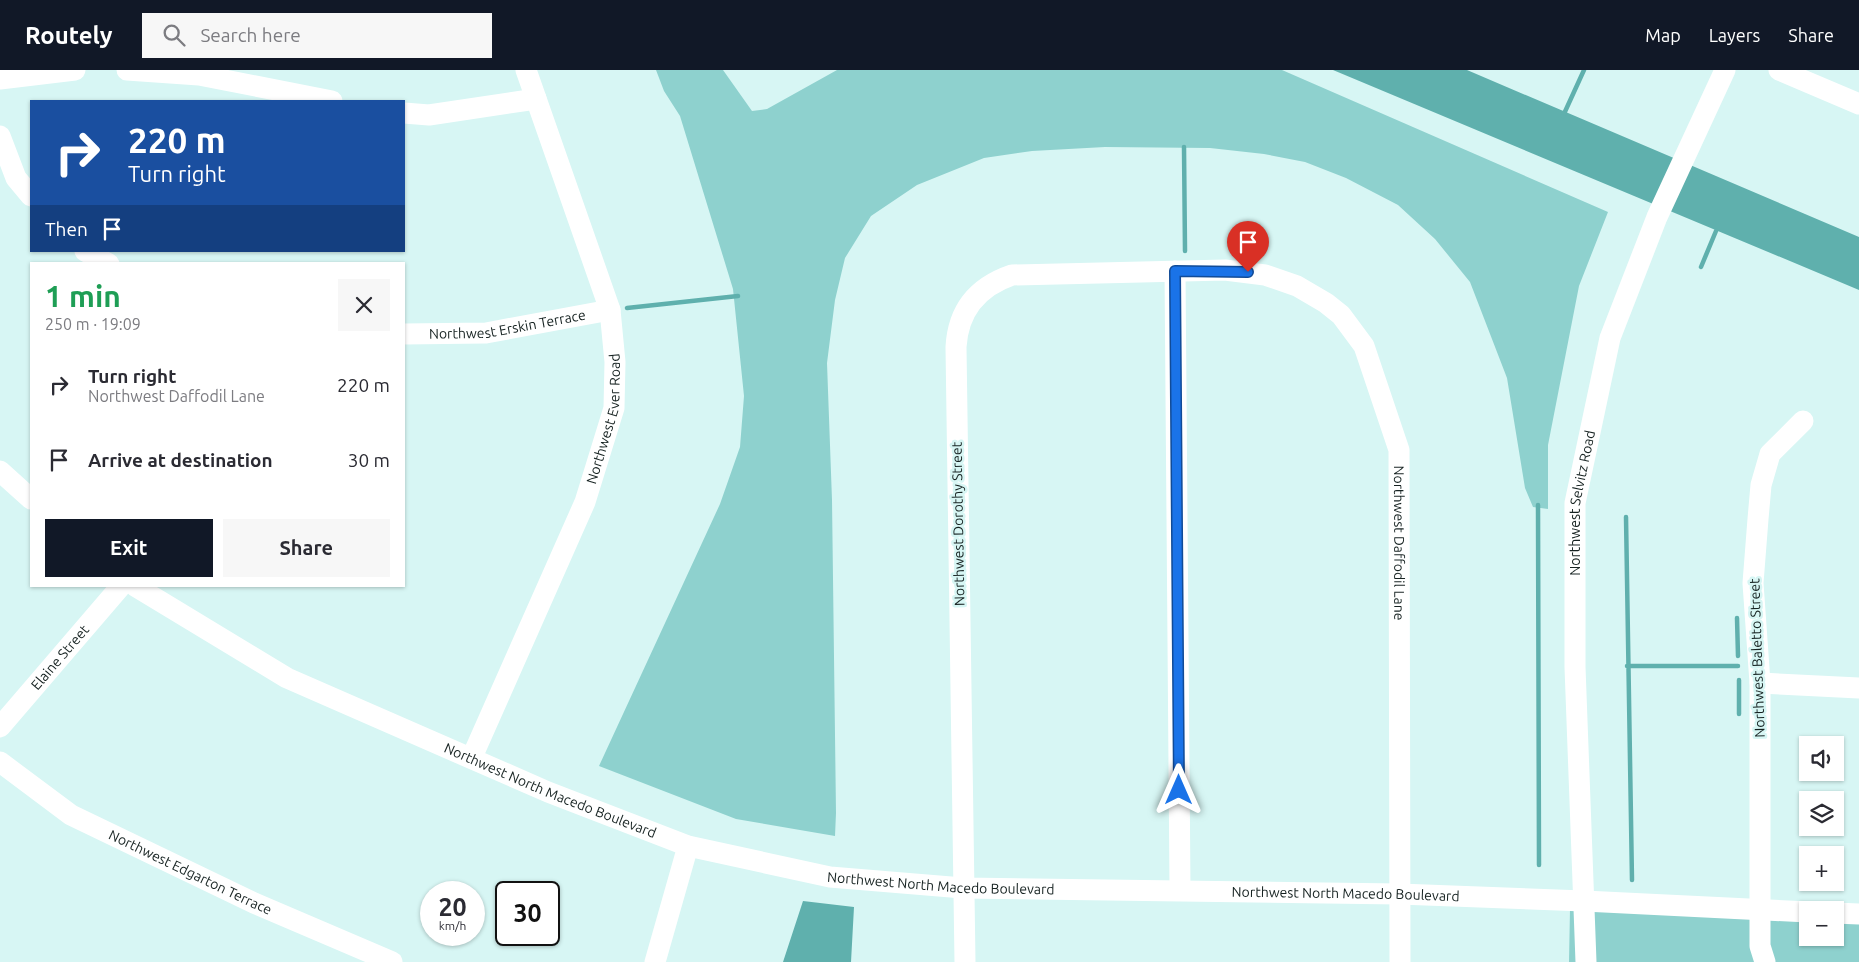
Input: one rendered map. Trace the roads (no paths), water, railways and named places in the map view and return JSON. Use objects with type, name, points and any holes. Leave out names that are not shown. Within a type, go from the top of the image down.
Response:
[{"type":"street","points":[[0,79],[76,70]]},
{"type":"street","points":[[127,70],[199,75],[327,100]]},
{"type":"street","name":"Northwest Ever Road","points":[[472,757],[584,502],[614,408],[615,362],[610,310],[526,70]]},
{"type":"street","name":"Northwest Selvitz Road","points":[[1586,962],[1574,667],[1576,503],[1610,338],[1657,217],[1725,70]]},
{"type":"street","points":[[1779,70],[1859,104]]},
{"type":"street","points":[[405,113],[429,115],[536,99]]},
{"type":"street","points":[[0,136],[16,178],[30,195]]},
{"type":"street","points":[[87,252],[105,262]]},
{"type":"street","points":[[1175,271],[1180,889]]},
{"type":"street","name":"Northwest Dorothy Street","points":[[965,962],[956,347],[960,321],[970,303],[984,288],[1012,276],[1175,271]]},
{"type":"street","name":"Northwest Daffodil Lane","points":[[1175,271],[1248,272],[1265,275],[1297,286],[1326,303],[1341,315],[1364,346],[1399,450],[1400,962]]},
{"type":"street","name":"Northwest Erskin Terrace","points":[[405,334],[486,333],[610,310]]},
{"type":"street","name":"Northwest Baletto Street","points":[[1765,962],[1760,946],[1760,683],[1753,583],[1761,485],[1770,454],[1803,421]]},
{"type":"street","points":[[0,471],[30,498]]},
{"type":"street","name":"Elaine Street","points":[[0,727],[120,587]]},
{"type":"street","name":"Northwest North Macedo Boulevard","points":[[137,587],[288,678],[472,757],[548,792],[688,846],[830,877],[963,888],[1180,889],[1399,894],[1799,912]]},
{"type":"street","points":[[1760,683],[1859,688]]},
{"type":"street","name":"Northwest Edgarton Terrace","points":[[0,762],[71,815],[254,903],[392,962]]},
{"type":"street","points":[[655,962],[688,846]]},
{"type":"street","points":[[1844,913],[1859,914]]},
{"type":"waterway","points":[[1563,116],[1584,70]]},
{"type":"waterway","points":[[1184,147],[1185,251]]},
{"type":"waterway","points":[[1701,267],[1716,231]]},
{"type":"waterway","points":[[627,308],[738,296]]},
{"type":"waterway","points":[[1538,505],[1539,865]]},
{"type":"waterway","points":[[1626,517],[1632,880]]},
{"type":"waterway","points":[[1737,618],[1738,656]]},
{"type":"waterway","points":[[1627,666],[1738,666]]},
{"type":"waterway","points":[[1739,680],[1739,714]]}]
